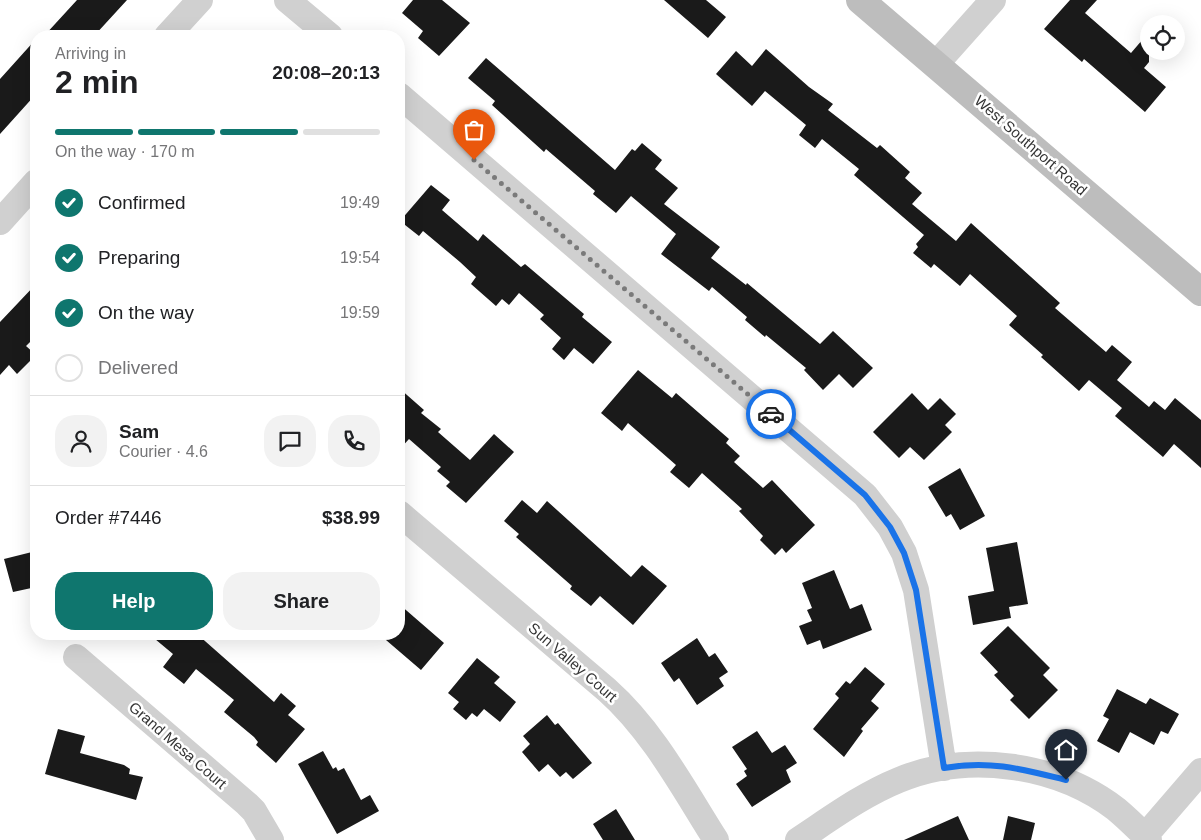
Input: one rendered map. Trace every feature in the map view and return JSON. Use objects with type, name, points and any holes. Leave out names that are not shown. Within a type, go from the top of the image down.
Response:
[{"type":"main road","name":"West Southport Road","points":[[860,0],[1201,292]]},
{"type":"street","points":[[172,30],[200,0]]},
{"type":"street","points":[[287,0],[323,30]]},
{"type":"street","points":[[936,64],[993,0]]},
{"type":"street","points":[[405,100],[865,495],[890,527],[904,553],[916,590],[944,768]]},
{"type":"street","points":[[0,222],[30,189]]},
{"type":"street","name":"Sun Valley Court","points":[[405,518],[608,690],[633,715],[716,840]]},
{"type":"street","name":"Grand Mesa Court","points":[[76,657],[254,811],[271,840]]},
{"type":"street","points":[[798,840],[874,791],[908,776],[944,768],[974,765],[1016,768],[1066,780],[1116,809],[1138,827],[1147,838],[1201,771]]},
{"type":"building","points":[[77,0],[127,0],[100,30],[50,30]]},
{"type":"building","points":[[413,0],[442,0],[470,23],[439,56],[418,38],[423,31],[402,13]]},
{"type":"building","points":[[664,0],[706,0],[726,17],[708,38]]},
{"type":"building","points":[[1070,0],[1097,0],[1085,13],[1131,53],[1140,42],[1140,60],[1149,60],[1144,68],[1166,87],[1145,112],[1084,59],[1082,62],[1044,29]]},
{"type":"building","points":[[30,46],[30,101],[0,134],[0,79]]},
{"type":"building","points":[[766,49],[809,87],[833,104],[828,110],[877,148],[880,145],[910,172],[905,178],[922,193],[912,204],[956,241],[971,223],[1060,303],[1055,308],[1106,352],[1112,345],[1132,362],[1117,380],[1149,407],[1154,401],[1165,410],[1175,398],[1201,420],[1201,468],[1174,444],[1163,457],[1115,416],[1122,408],[1089,380],[1079,391],[1009,325],[1017,316],[970,274],[960,286],[934,264],[931,268],[913,253],[918,247],[916,244],[924,235],[854,175],[859,169],[822,139],[815,148],[799,135],[806,125],[765,91],[752,106],[716,74],[736,51],[752,66]]},
{"type":"building","points":[[486,58],[615,170],[632,149],[635,151],[642,143],[662,160],[655,169],[678,188],[664,204],[720,247],[711,258],[746,285],[747,283],[820,344],[833,331],[873,368],[853,388],[839,374],[823,390],[804,370],[806,368],[745,320],[747,317],[712,287],[709,291],[661,254],[676,234],[631,196],[616,213],[593,194],[595,191],[546,149],[544,152],[492,105],[495,101],[468,78]]},
{"type":"building","points":[[431,185],[450,200],[442,210],[478,241],[483,234],[521,267],[525,264],[584,314],[582,317],[612,342],[593,364],[574,348],[564,360],[552,349],[561,338],[540,319],[544,315],[519,293],[509,305],[502,299],[496,306],[471,284],[476,277],[460,262],[423,231],[419,236],[405,225],[405,215]]},
{"type":"building","points":[[30,290],[30,342],[26,346],[30,350],[30,361],[17,374],[9,365],[0,375],[0,322]]},
{"type":"building","points":[[638,370],[672,398],[676,393],[729,439],[726,443],[740,456],[734,462],[763,488],[772,480],[815,525],[786,553],[782,548],[775,555],[760,540],[763,536],[739,511],[742,509],[702,473],[689,488],[670,472],[676,465],[628,423],[622,431],[601,413]]},
{"type":"building","points":[[405,393],[424,410],[421,413],[441,429],[438,432],[470,460],[494,434],[514,452],[466,503],[446,486],[450,482],[437,471],[441,467],[409,439],[405,443]]},
{"type":"building","points":[[912,393],[928,410],[940,398],[956,414],[945,425],[952,432],[924,460],[910,447],[899,458],[873,432]]},
{"type":"building","points":[[960,468],[985,516],[960,530],[951,514],[946,517],[928,487]]},
{"type":"building","points":[[522,500],[537,513],[547,501],[631,577],[642,565],[667,586],[633,625],[600,596],[591,606],[570,589],[572,586],[516,537],[519,534],[504,521]]},
{"type":"building","points":[[1017,542],[1028,604],[1009,607],[1011,618],[973,625],[968,596],[994,591],[986,548]]},
{"type":"building","points":[[30,552],[30,588],[13,592],[4,559]]},
{"type":"building","points":[[834,570],[850,609],[862,604],[872,630],[823,649],[820,640],[807,645],[799,626],[812,621],[807,610],[812,608],[802,583]]},
{"type":"building","points":[[405,609],[444,643],[421,670],[386,640],[405,640]]},
{"type":"building","points":[[1008,626],[1050,668],[1043,675],[1058,690],[1029,719],[1010,700],[1014,696],[994,675],[998,672],[980,653]]},
{"type":"building","points":[[697,638],[709,657],[715,653],[728,672],[719,678],[724,686],[697,705],[679,678],[674,682],[661,663]]},
{"type":"building","points":[[156,640],[204,640],[274,702],[281,693],[296,706],[288,715],[305,729],[276,763],[256,745],[258,742],[254,737],[224,712],[234,700],[196,669],[184,684],[163,667],[173,654]]},
{"type":"building","points":[[477,658],[500,677],[494,683],[516,702],[500,722],[484,709],[477,717],[472,713],[466,720],[453,709],[459,702],[448,693]]},
{"type":"building","points":[[865,667],[885,684],[871,701],[879,708],[861,729],[863,731],[844,757],[813,729],[839,698],[835,694],[846,681],[850,684]]},
{"type":"building","points":[[1117,689],[1146,704],[1150,698],[1179,714],[1168,734],[1161,731],[1154,745],[1130,732],[1119,753],[1097,741],[1109,719],[1103,716]]},
{"type":"building","points":[[547,715],[555,725],[558,723],[592,763],[573,779],[566,772],[560,777],[548,764],[539,772],[522,752],[530,744],[523,736]]},
{"type":"building","points":[[58,729],[85,736],[80,753],[124,765],[130,769],[129,774],[143,777],[136,800],[45,774]]},
{"type":"building","points":[[757,731],[772,753],[785,745],[797,763],[786,770],[791,782],[752,807],[736,784],[747,776],[744,771],[747,769],[732,747]]},
{"type":"building","points":[[323,751],[333,769],[336,767],[338,771],[344,768],[361,800],[370,795],[379,811],[337,834],[298,764]]},
{"type":"building","points":[[616,809],[635,840],[603,840],[593,824]]},
{"type":"building","points":[[958,816],[969,840],[904,840]]},
{"type":"building","points":[[1008,816],[1035,823],[1031,840],[1003,840]]},
{"type":"way so far","points":[[474,160],[771,414]]},
{"type":"route","points":[[771,414],[865,495],[890,527],[904,553],[916,590],[944,768],[974,765],[1016,768],[1036,771],[1066,780]]}]
